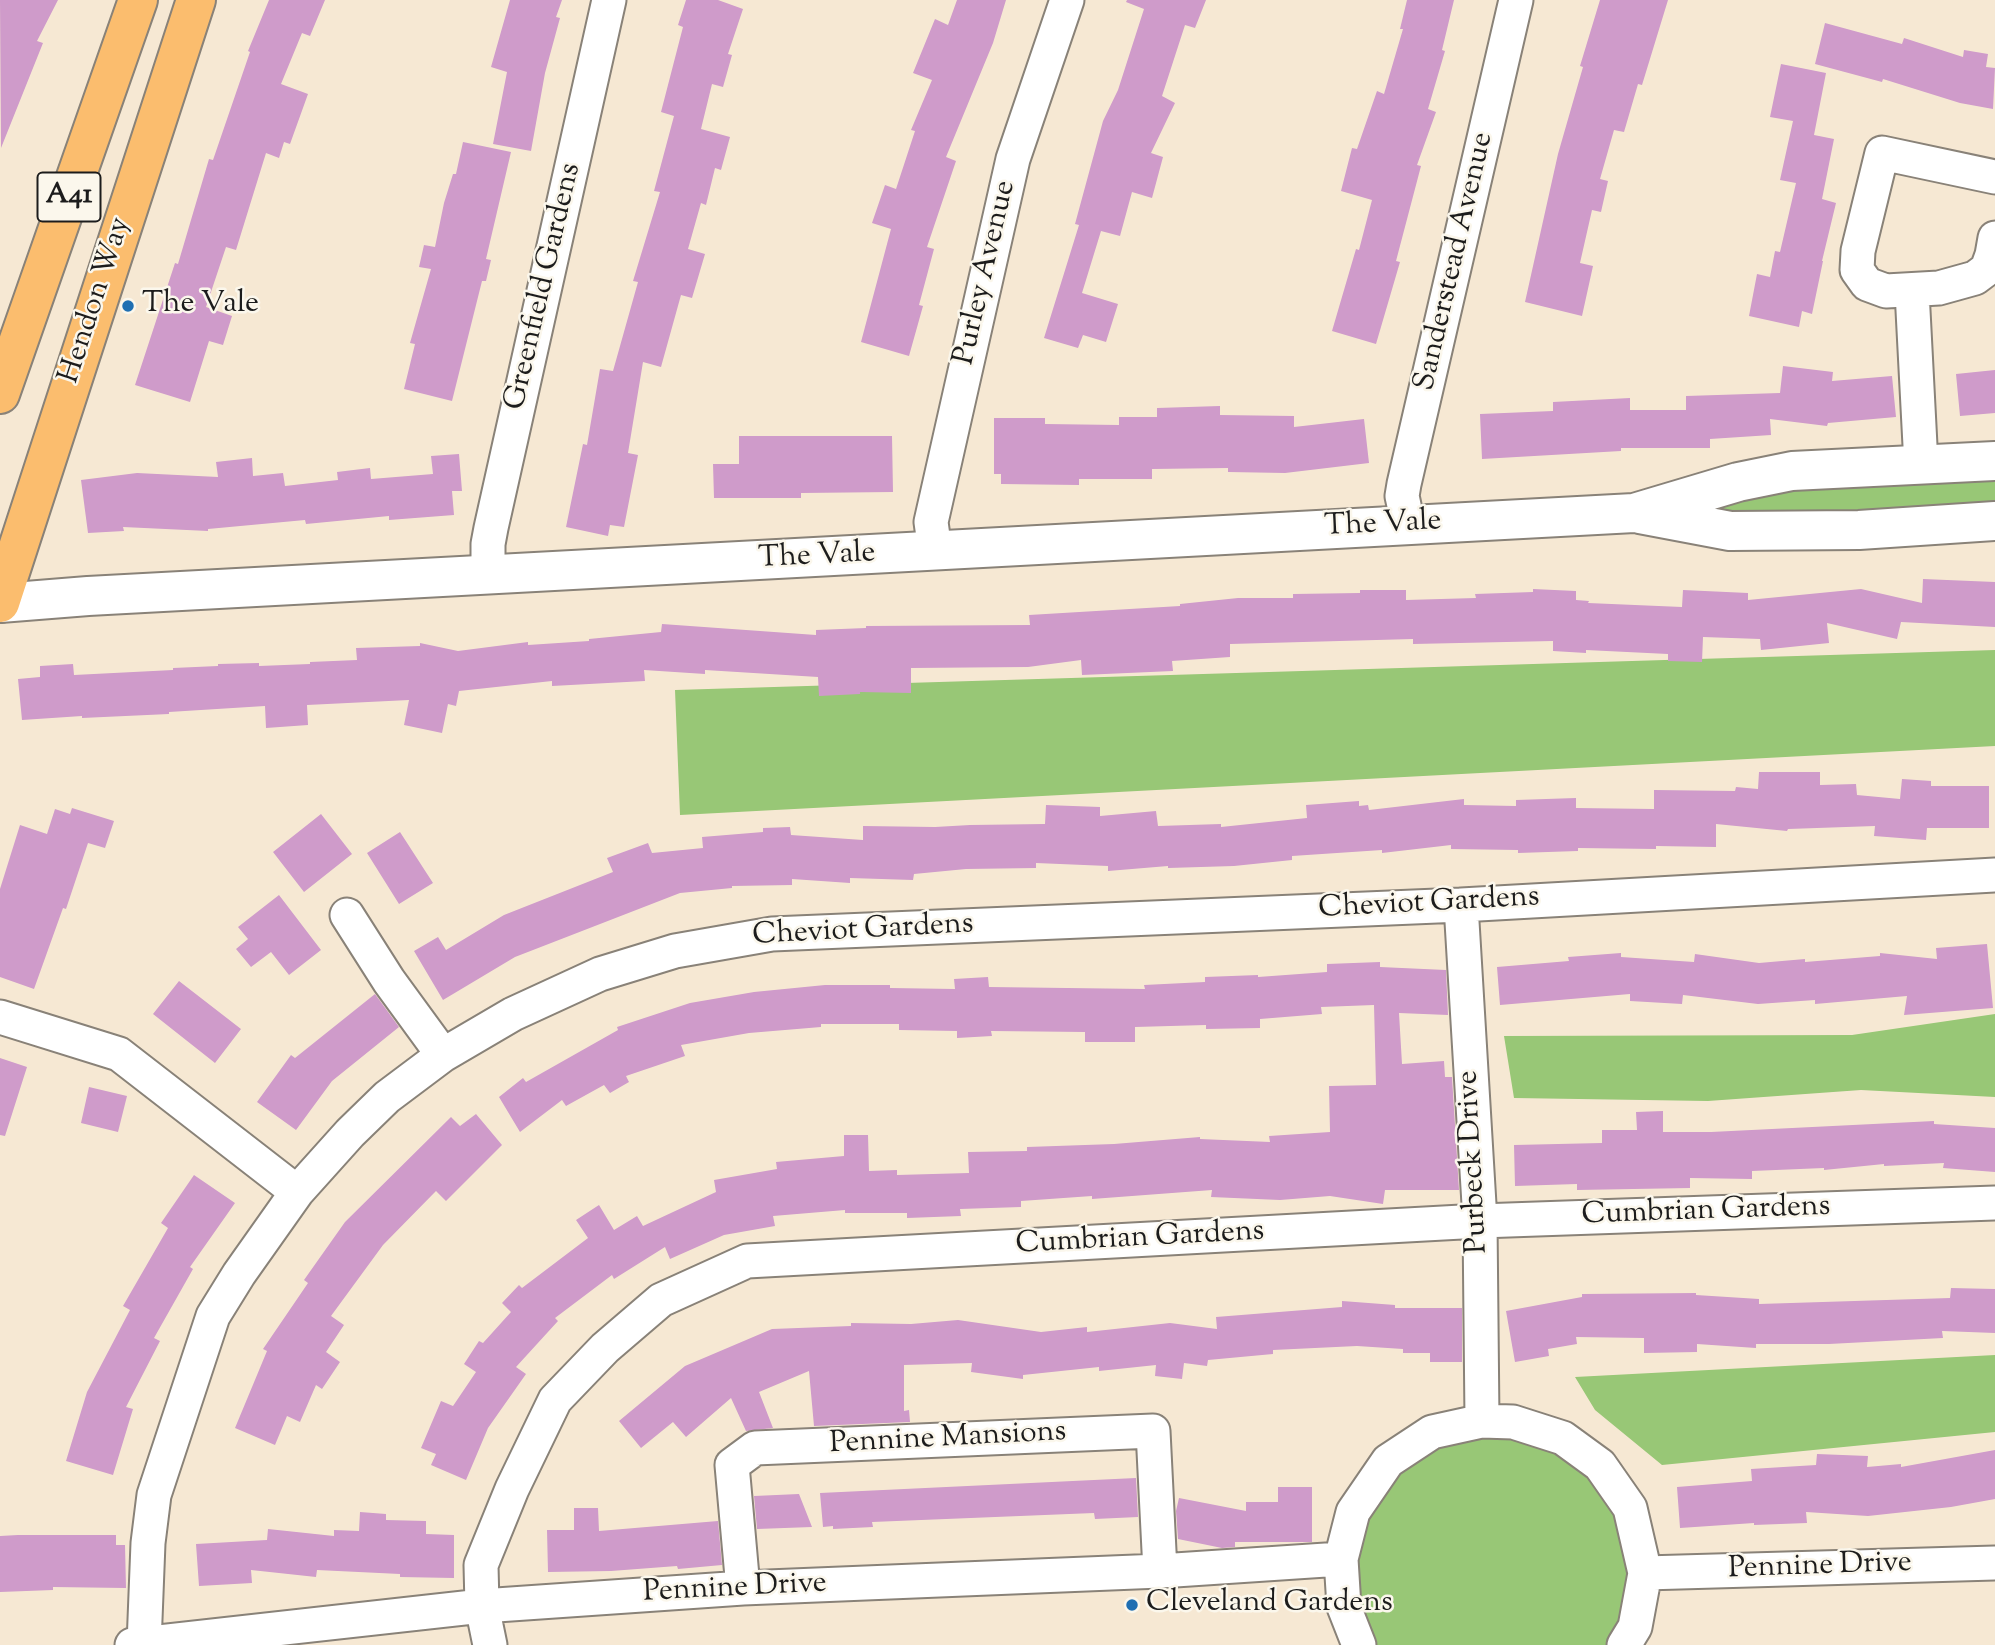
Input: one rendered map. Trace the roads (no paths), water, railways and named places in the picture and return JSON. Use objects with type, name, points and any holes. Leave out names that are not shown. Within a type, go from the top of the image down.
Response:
[{"type":"highway","name":"Hendon Way","points":[[0,394],[138,0]]},
{"type":"highway","name":"Hendon Way","points":[[0,603],[196,0]]},
{"type":"street","name":"Greenfield Gardens","points":[[488,575],[491,528],[609,0]]},
{"type":"street","name":"Purley Avenue","points":[[935,551],[931,522],[1013,159],[1067,0]]},
{"type":"street","name":"Sanderstead Avenue","points":[[1408,524],[1402,496],[1404,484],[1516,0]]},
{"type":"street","points":[[1995,177],[1882,153],[1858,251],[1857,270],[1867,284],[1886,291],[1939,288],[1975,278],[1987,269],[1995,238]]},
{"type":"street","points":[[1912,291],[1921,465]]},
{"type":"street","name":"The Vale","points":[[1634,513],[1738,482],[1792,471],[1995,461]]},
{"type":"street","name":"The Vale","points":[[0,603],[88,596],[1634,513],[1730,531],[1858,530],[1995,521]]},
{"type":"street","name":"Cheviot Gardens","points":[[144,1645],[148,1543],[155,1495],[213,1316],[239,1274],[297,1192],[350,1133],[387,1097],[443,1055],[513,1014],[600,974],[675,951],[772,934],[1461,905],[1995,875]]},
{"type":"street","name":"Purbeck Drive","points":[[1461,905],[1480,1221],[1482,1421]]},
{"type":"street","points":[[347,915],[389,981],[443,1055]]},
{"type":"street","points":[[0,1017],[119,1054],[297,1192]]},
{"type":"street","name":"Cumbrian Gardens","points":[[482,1606],[481,1565],[512,1489],[555,1401],[605,1348],[661,1300],[747,1261],[1480,1221],[1995,1203]]},
{"type":"street","points":[[1359,1645],[1344,1606],[1341,1559],[1353,1512],[1388,1461],[1433,1432],[1482,1421],[1513,1422],[1563,1438],[1600,1465],[1630,1508],[1645,1573],[1635,1627],[1624,1645]]},
{"type":"street","name":"Pennine Mansions","points":[[743,1588],[732,1465],[755,1448],[1139,1431],[1153,1431],[1160,1571]]},
{"type":"street","name":"Pennine Drive","points":[[132,1645],[482,1606],[743,1588],[1160,1571],[1341,1559]]},
{"type":"street","name":"Pennine Drive","points":[[1645,1573],[1995,1563]]},
{"type":"street","points":[[482,1606],[490,1645]]},
{"type":"place","name":"The Vale","points":[[128,306]]},
{"type":"place","name":"Cleveland Gardens","points":[[1132,1605]]}]
